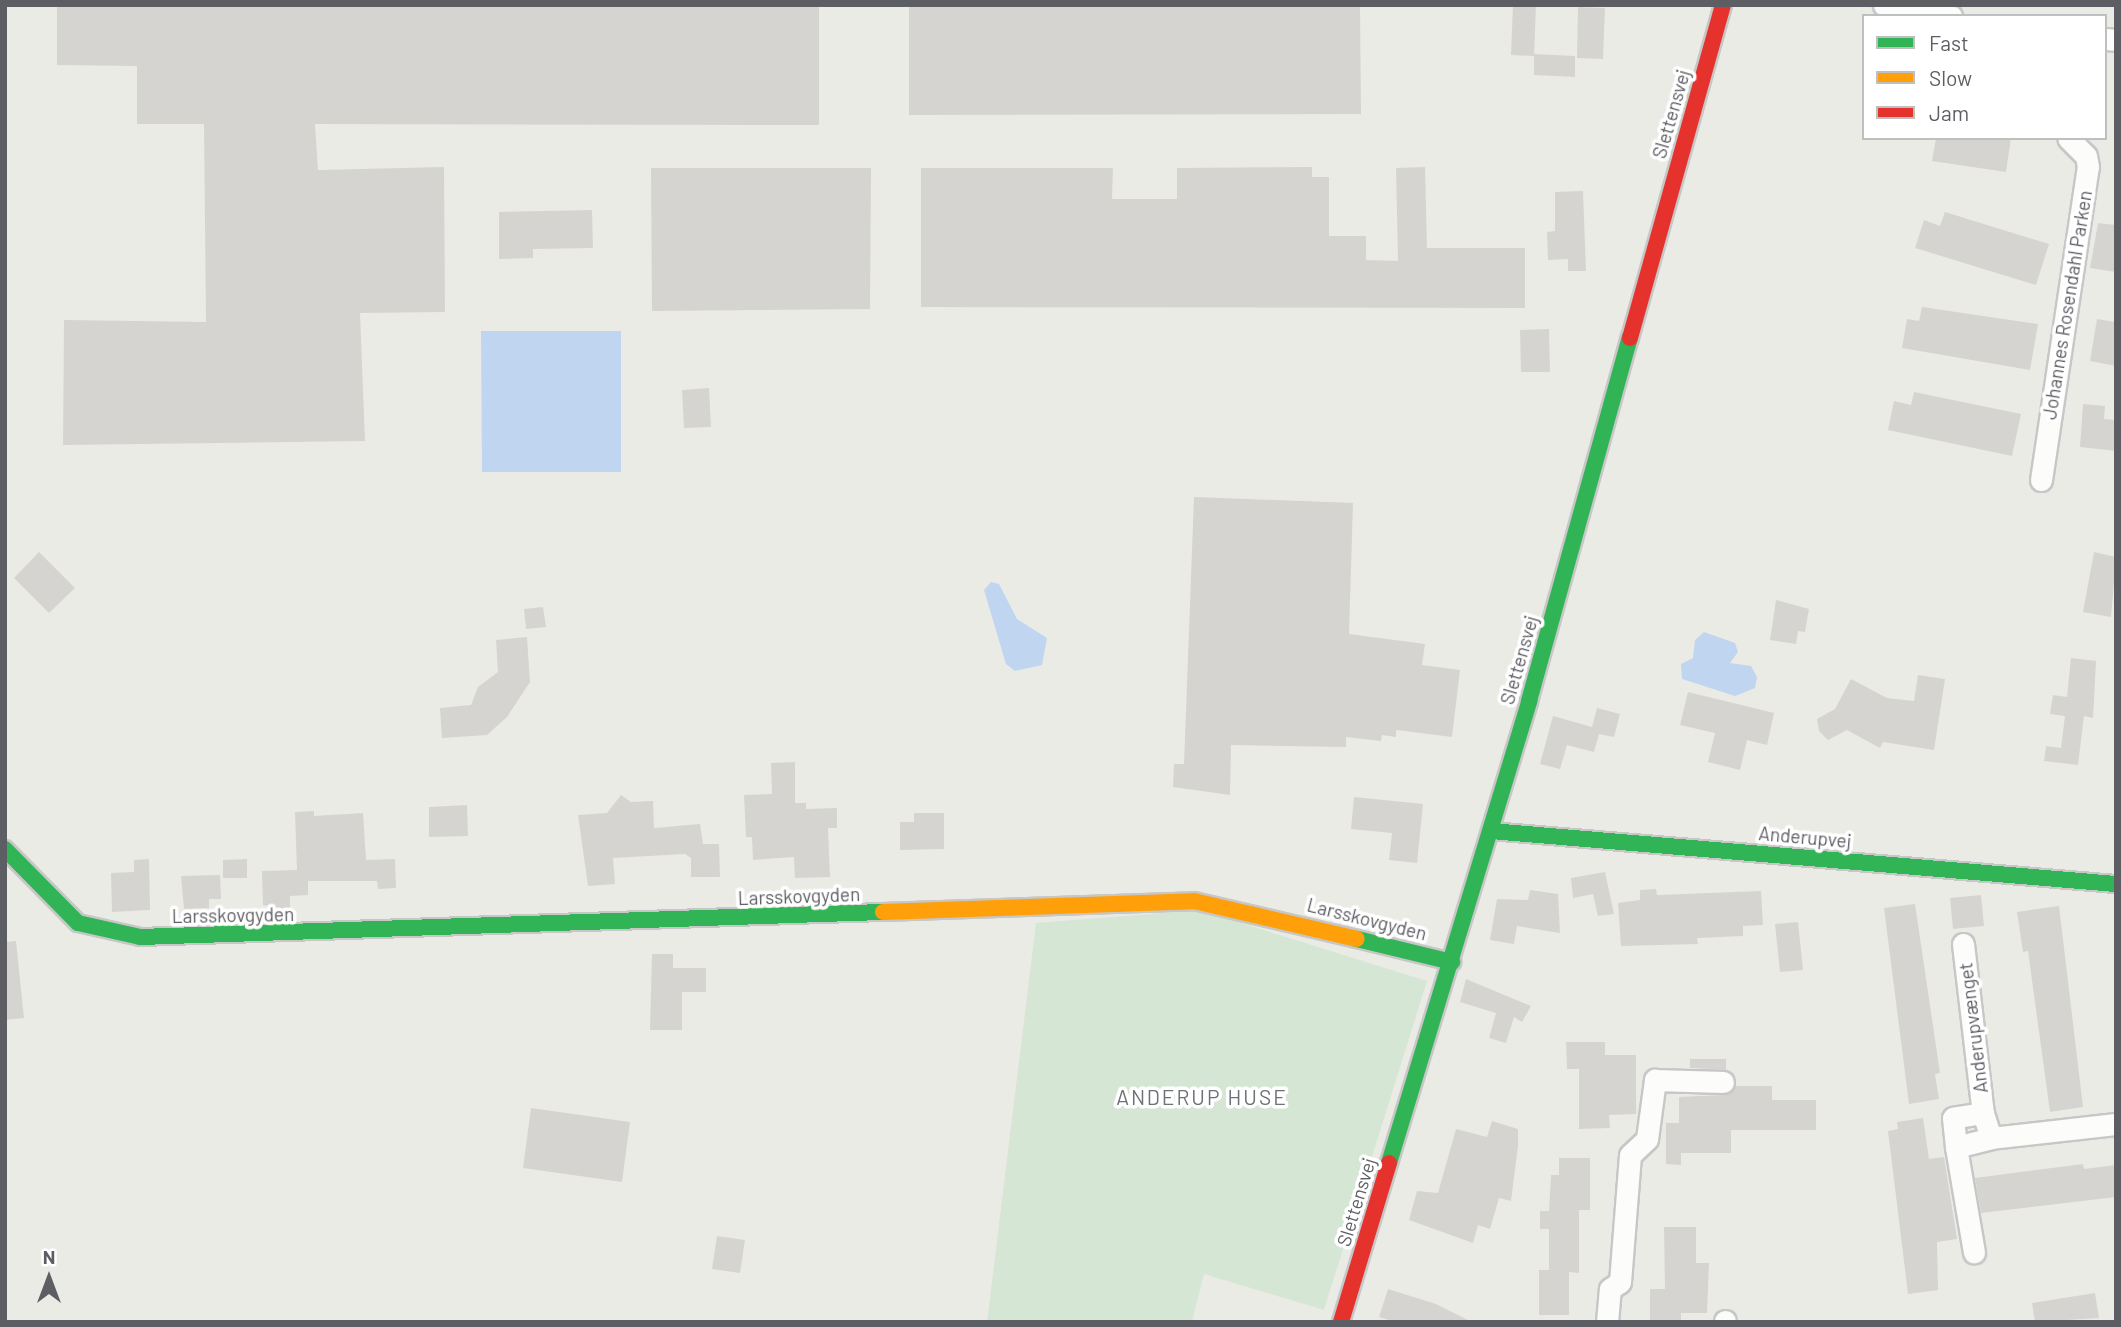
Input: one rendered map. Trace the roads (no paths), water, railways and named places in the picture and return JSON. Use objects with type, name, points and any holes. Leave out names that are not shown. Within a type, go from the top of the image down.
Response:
[{"type":"street","name":"Slettensvej","points":[[1341,1322],[1491,831],[1723,5]]},
{"type":"street","points":[[1884,5],[1939,14]]},
{"type":"street","name":"Johannes Rosendahl Parken","points":[[2041,481],[2088,167],[2087,156],[2070,140]]},
{"type":"street","name":"Anderupvej","points":[[1491,831],[2116,884]]},
{"type":"street","name":"Larsskovgyden","points":[[5,849],[78,923],[140,937],[1194,901],[1452,962]]},
{"type":"street","name":"Anderupvænget","points":[[1963,944],[1983,1113],[1991,1138]]},
{"type":"street","points":[[1607,1322],[1610,1289],[1620,1282],[1630,1155],[1647,1139],[1655,1080],[1723,1083]]},
{"type":"street","name":"Anderupvænget","points":[[1973,1252],[1953,1118],[1983,1113]]},
{"type":"street","points":[[1956,1147],[1991,1138],[2116,1124]]},
{"type":"water","points":[[481,331],[621,331],[621,472],[482,472]]},
{"type":"water","points":[[991,582],[999,584],[1017,619],[1047,638],[1042,665],[1015,671],[1006,664],[984,590]]},
{"type":"water","points":[[1704,632],[1735,643],[1738,652],[1730,663],[1751,666],[1757,677],[1755,688],[1735,696],[1682,679],[1681,664],[1693,658],[1695,640]]},
{"type":"district","name":"ANDERUP HUSE","points":[[1202,1097]]}]
